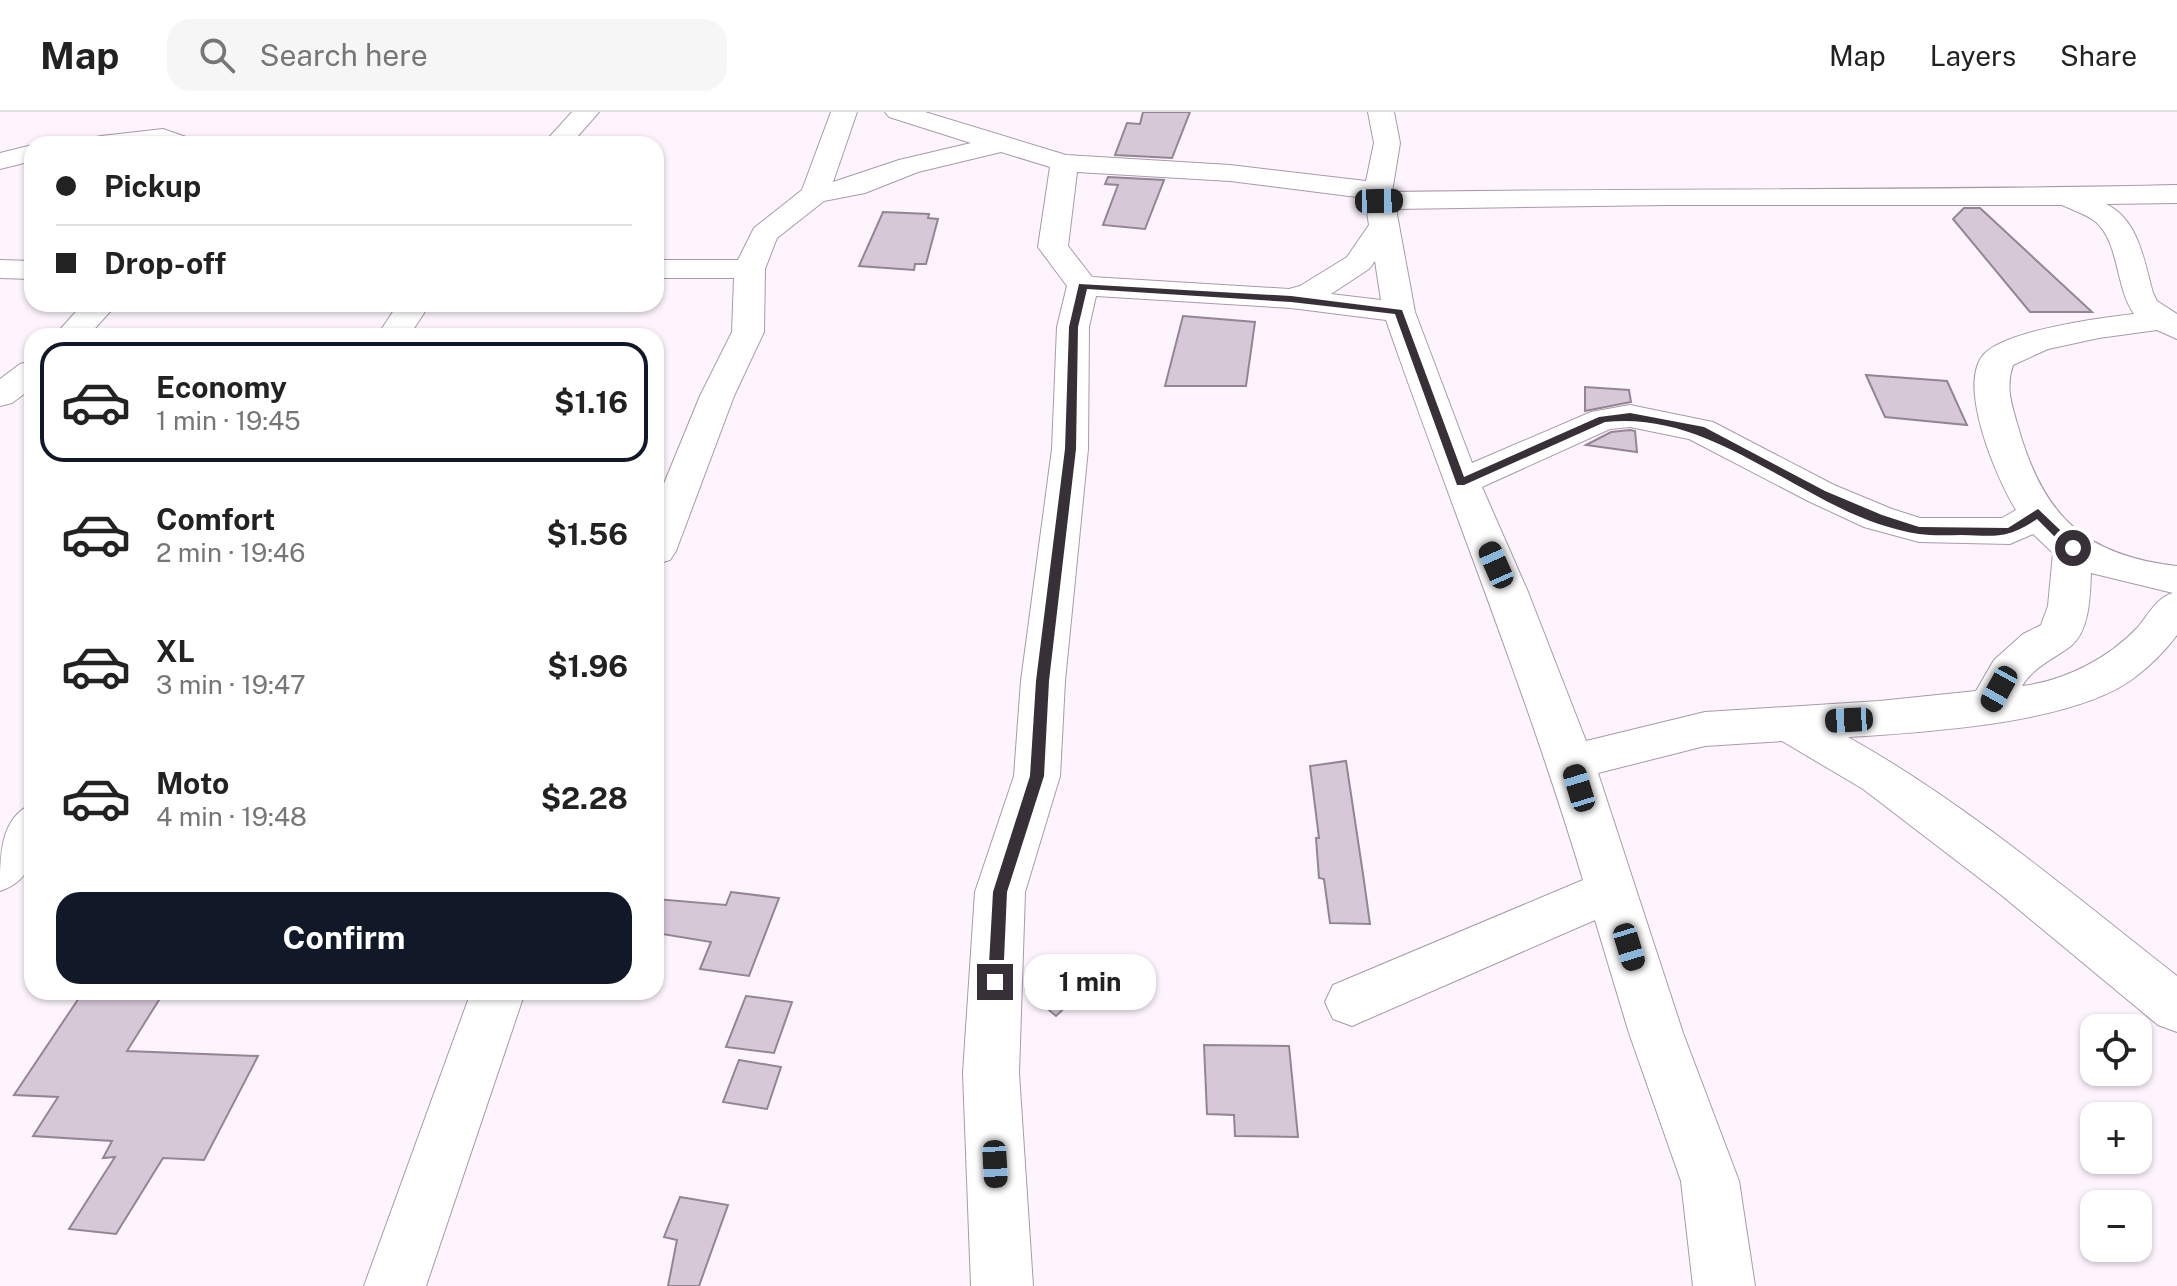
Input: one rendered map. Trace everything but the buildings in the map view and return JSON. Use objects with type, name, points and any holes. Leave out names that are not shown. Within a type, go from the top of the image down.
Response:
[{"type":"street","points":[[564,136],[586,112]]},
{"type":"street","points":[[815,194],[844,112]]},
{"type":"street","points":[[898,112],[1064,163],[1230,173],[1380,206],[1666,196],[2177,194]]},
{"type":"street","points":[[1291,299],[1311,293],[1358,263],[1380,206],[1387,143],[1381,112]]},
{"type":"street","points":[[664,531],[717,396],[748,332],[750,269],[764,234],[815,194],[855,187],[909,166],[1003,144]]},
{"type":"street","points":[[0,161],[24,155]]},
{"type":"street","points":[[1064,163],[1053,247],[1083,286],[1291,299],[1399,312]]},
{"type":"street","points":[[2066,196],[2104,214],[2121,233],[2137,293],[2145,307],[2170,325]]},
{"type":"street","points":[[1380,206],[1399,312],[1461,482],[1508,592],[1571,762],[1656,1033],[1710,1181],[1724,1286]]},
{"type":"street","points":[[0,269],[24,270]]},
{"type":"street","points":[[664,269],[750,269]]},
{"type":"street","points":[[1002,1286],[991,1073],[1000,892],[1037,776],[1043,681],[1070,449],[1073,327],[1083,286]]},
{"type":"street","points":[[78,328],[93,312]]},
{"type":"street","points":[[2170,325],[2113,326],[2024,344],[1998,359],[1990,387],[2011,467],[2038,513],[2073,548],[2126,570],[2177,580]]},
{"type":"street","points":[[0,396],[24,377]]},
{"type":"street","points":[[1461,482],[1603,419],[1630,416],[1700,430],[1821,493],[1878,518],[1919,530],[2010,531],[2038,513]]},
{"type":"street","points":[[1989,707],[2009,671],[2038,645],[2058,634],[2069,606],[2073,548]]},
{"type":"street","points":[[1571,762],[1705,729],[2028,702],[2074,689],[2117,669],[2151,639],[2177,606]]},
{"type":"street","points":[[1789,724],[1879,776],[2018,880],[2177,1008]]},
{"type":"street","points":[[0,871],[24,835]]},
{"type":"street","points":[[1352,1002],[1611,890]]},
{"type":"street","points":[[395,1286],[495,1000]]},
{"type":"route","points":[[995,982],[1000,892],[1037,776],[1043,681],[1070,449],[1073,327],[1083,286],[1291,299],[1399,312],[1413,358],[1461,482],[1603,419],[1630,416],[1700,430],[1821,493],[1878,518],[1919,530],[1962,533],[2010,531],[2038,513],[2073,548]]}]
